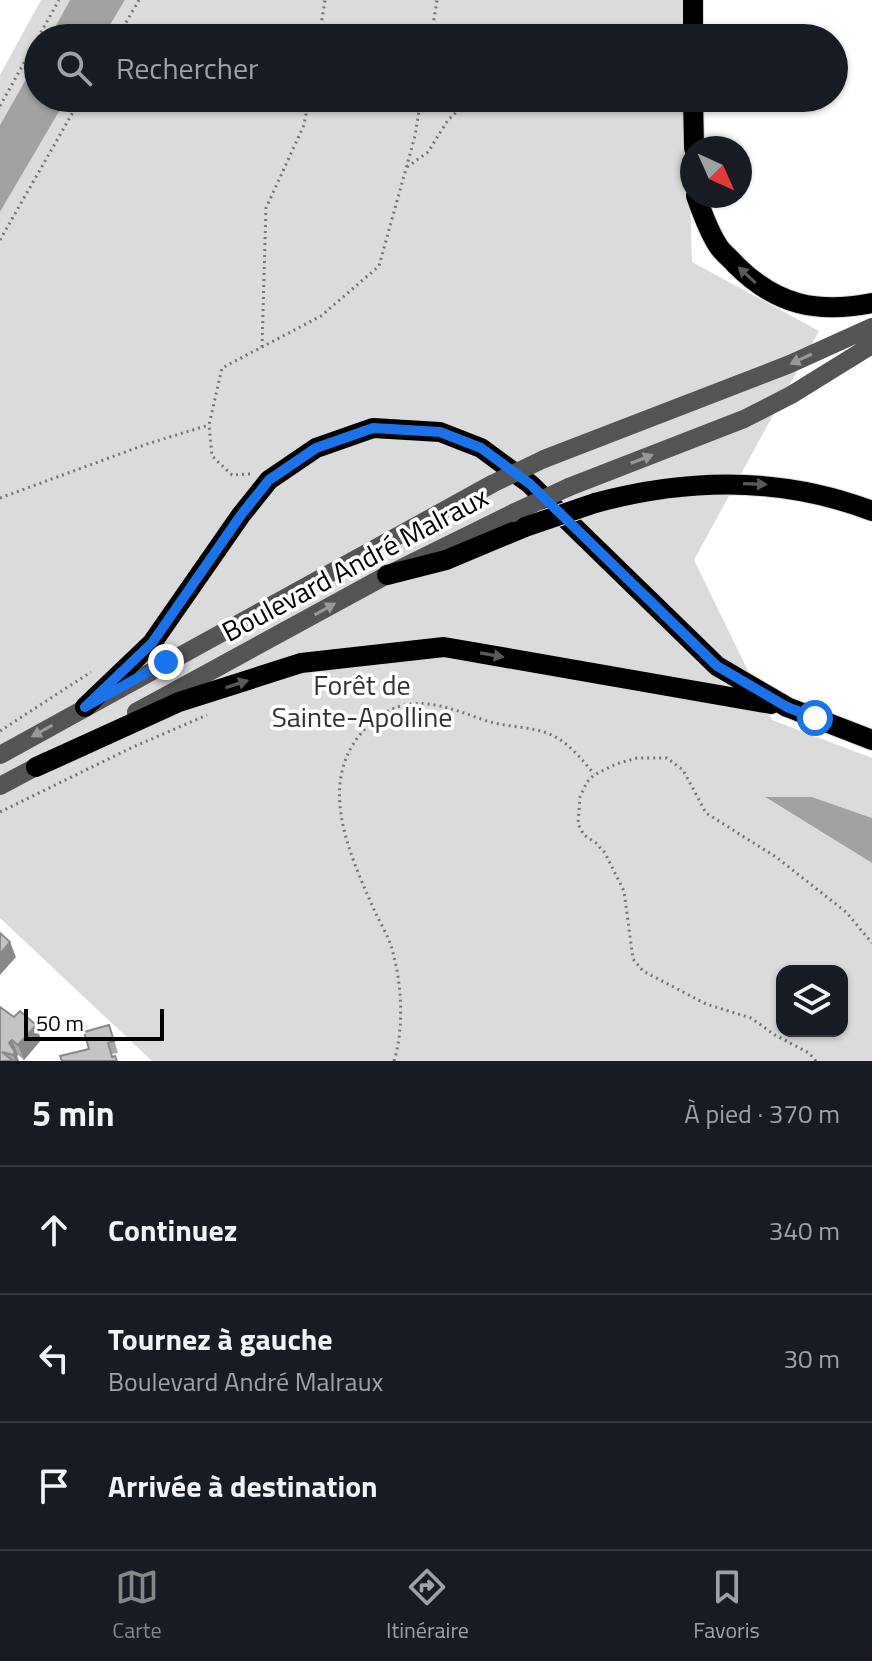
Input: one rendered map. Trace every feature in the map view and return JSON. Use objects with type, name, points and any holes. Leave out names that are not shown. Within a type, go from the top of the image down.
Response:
[{"type":"main road","points":[[693,0],[693,24]]},
{"type":"main road","points":[[693,112],[694,136]]},
{"type":"main road","points":[[701,208],[719,247],[753,281],[769,292],[810,306],[829,308],[872,303]]},
{"type":"main road","points":[[85,707],[152,643],[269,480],[316,448],[373,428],[440,432],[481,448],[530,484],[717,666],[787,707],[872,740]]},
{"type":"main road","points":[[387,575],[446,560],[519,520],[659,489],[718,483],[783,487],[872,511]]},
{"type":"main road","points":[[36,767],[179,702],[301,663],[444,647],[787,707]]},
{"type":"street","name":"Boulevard André Malraux","points":[[0,755],[492,484],[544,459],[790,364],[872,327]]},
{"type":"street","name":"Boulevard André Malraux","points":[[519,520],[569,487],[744,419],[791,395],[872,345]]},
{"type":"street","name":"Boulevard André Malraux","points":[[0,786],[387,575]]},
{"type":"path","points":[[46,24],[59,0]]},
{"type":"path","points":[[125,24],[139,0]]},
{"type":"path","points":[[321,24],[325,0]]},
{"type":"path","points":[[434,24],[437,0]]},
{"type":"path","points":[[0,106],[24,63]]},
{"type":"path","points":[[0,240],[73,112]]},
{"type":"path","points":[[262,347],[266,208],[304,125],[306,112]]},
{"type":"path","points":[[255,478],[249,474],[232,475],[212,456],[209,425],[222,368],[321,316],[379,266],[407,167],[418,112]]},
{"type":"path","points":[[407,167],[428,152],[457,112]]},
{"type":"path","points":[[0,498],[147,444],[209,425]]},
{"type":"path","points":[[0,731],[96,669]]},
{"type":"path","points":[[394,1061],[398,1049],[400,1005],[393,952],[347,842],[338,799],[342,766],[361,733],[381,714],[421,701],[506,726],[544,732],[575,751],[594,775]]},
{"type":"path","points":[[0,812],[133,747],[214,712]]},
{"type":"path","points":[[816,1061],[809,1053],[751,1018],[706,1004],[657,980],[643,971],[633,959],[624,891],[605,853],[584,835],[578,824],[580,797],[587,782],[616,764],[637,758],[667,758],[683,770],[706,813],[776,857],[846,912],[872,943]]},
{"type":"green space","points":[[41,0],[70,0],[57,24],[28,24]]},
{"type":"green space","points":[[125,0],[684,0],[685,24],[110,24]]},
{"type":"green space","points":[[24,31],[24,83],[0,125],[0,75]]},
{"type":"green space","name":"Forêt de Sainte-Apolline","points":[[59,112],[687,112],[688,136],[680,136],[680,208],[690,208],[692,262],[819,331],[694,560],[772,720],[872,758],[872,818],[812,797],[766,798],[872,863],[872,1061],[152,1061],[0,918],[0,212]]},
{"type":"shaded area","points":[[70,0],[125,0],[110,24],[57,24]]},
{"type":"shaded area","points":[[24,83],[24,112],[59,112],[0,212],[0,125]]},
{"type":"shaded area","points":[[765,797],[812,797],[872,818],[872,863]]},
{"type":"building","points":[[0,933],[10,942],[0,954]]},
{"type":"building","points":[[0,1007],[14,1017],[20,1011],[36,1025],[18,1045],[12,1040],[9,1043],[15,1052],[13,1055],[2,1052],[13,1061],[0,1061]]},
{"type":"building","points":[[109,1025],[114,1041],[108,1043],[112,1057],[115,1056],[117,1061],[62,1061],[60,1056],[89,1049],[84,1032]]},
{"type":"route","points":[[166,662],[85,707],[152,643],[269,480],[316,448],[373,428],[440,432],[481,448],[530,484],[717,666],[787,707],[815,718]]}]
